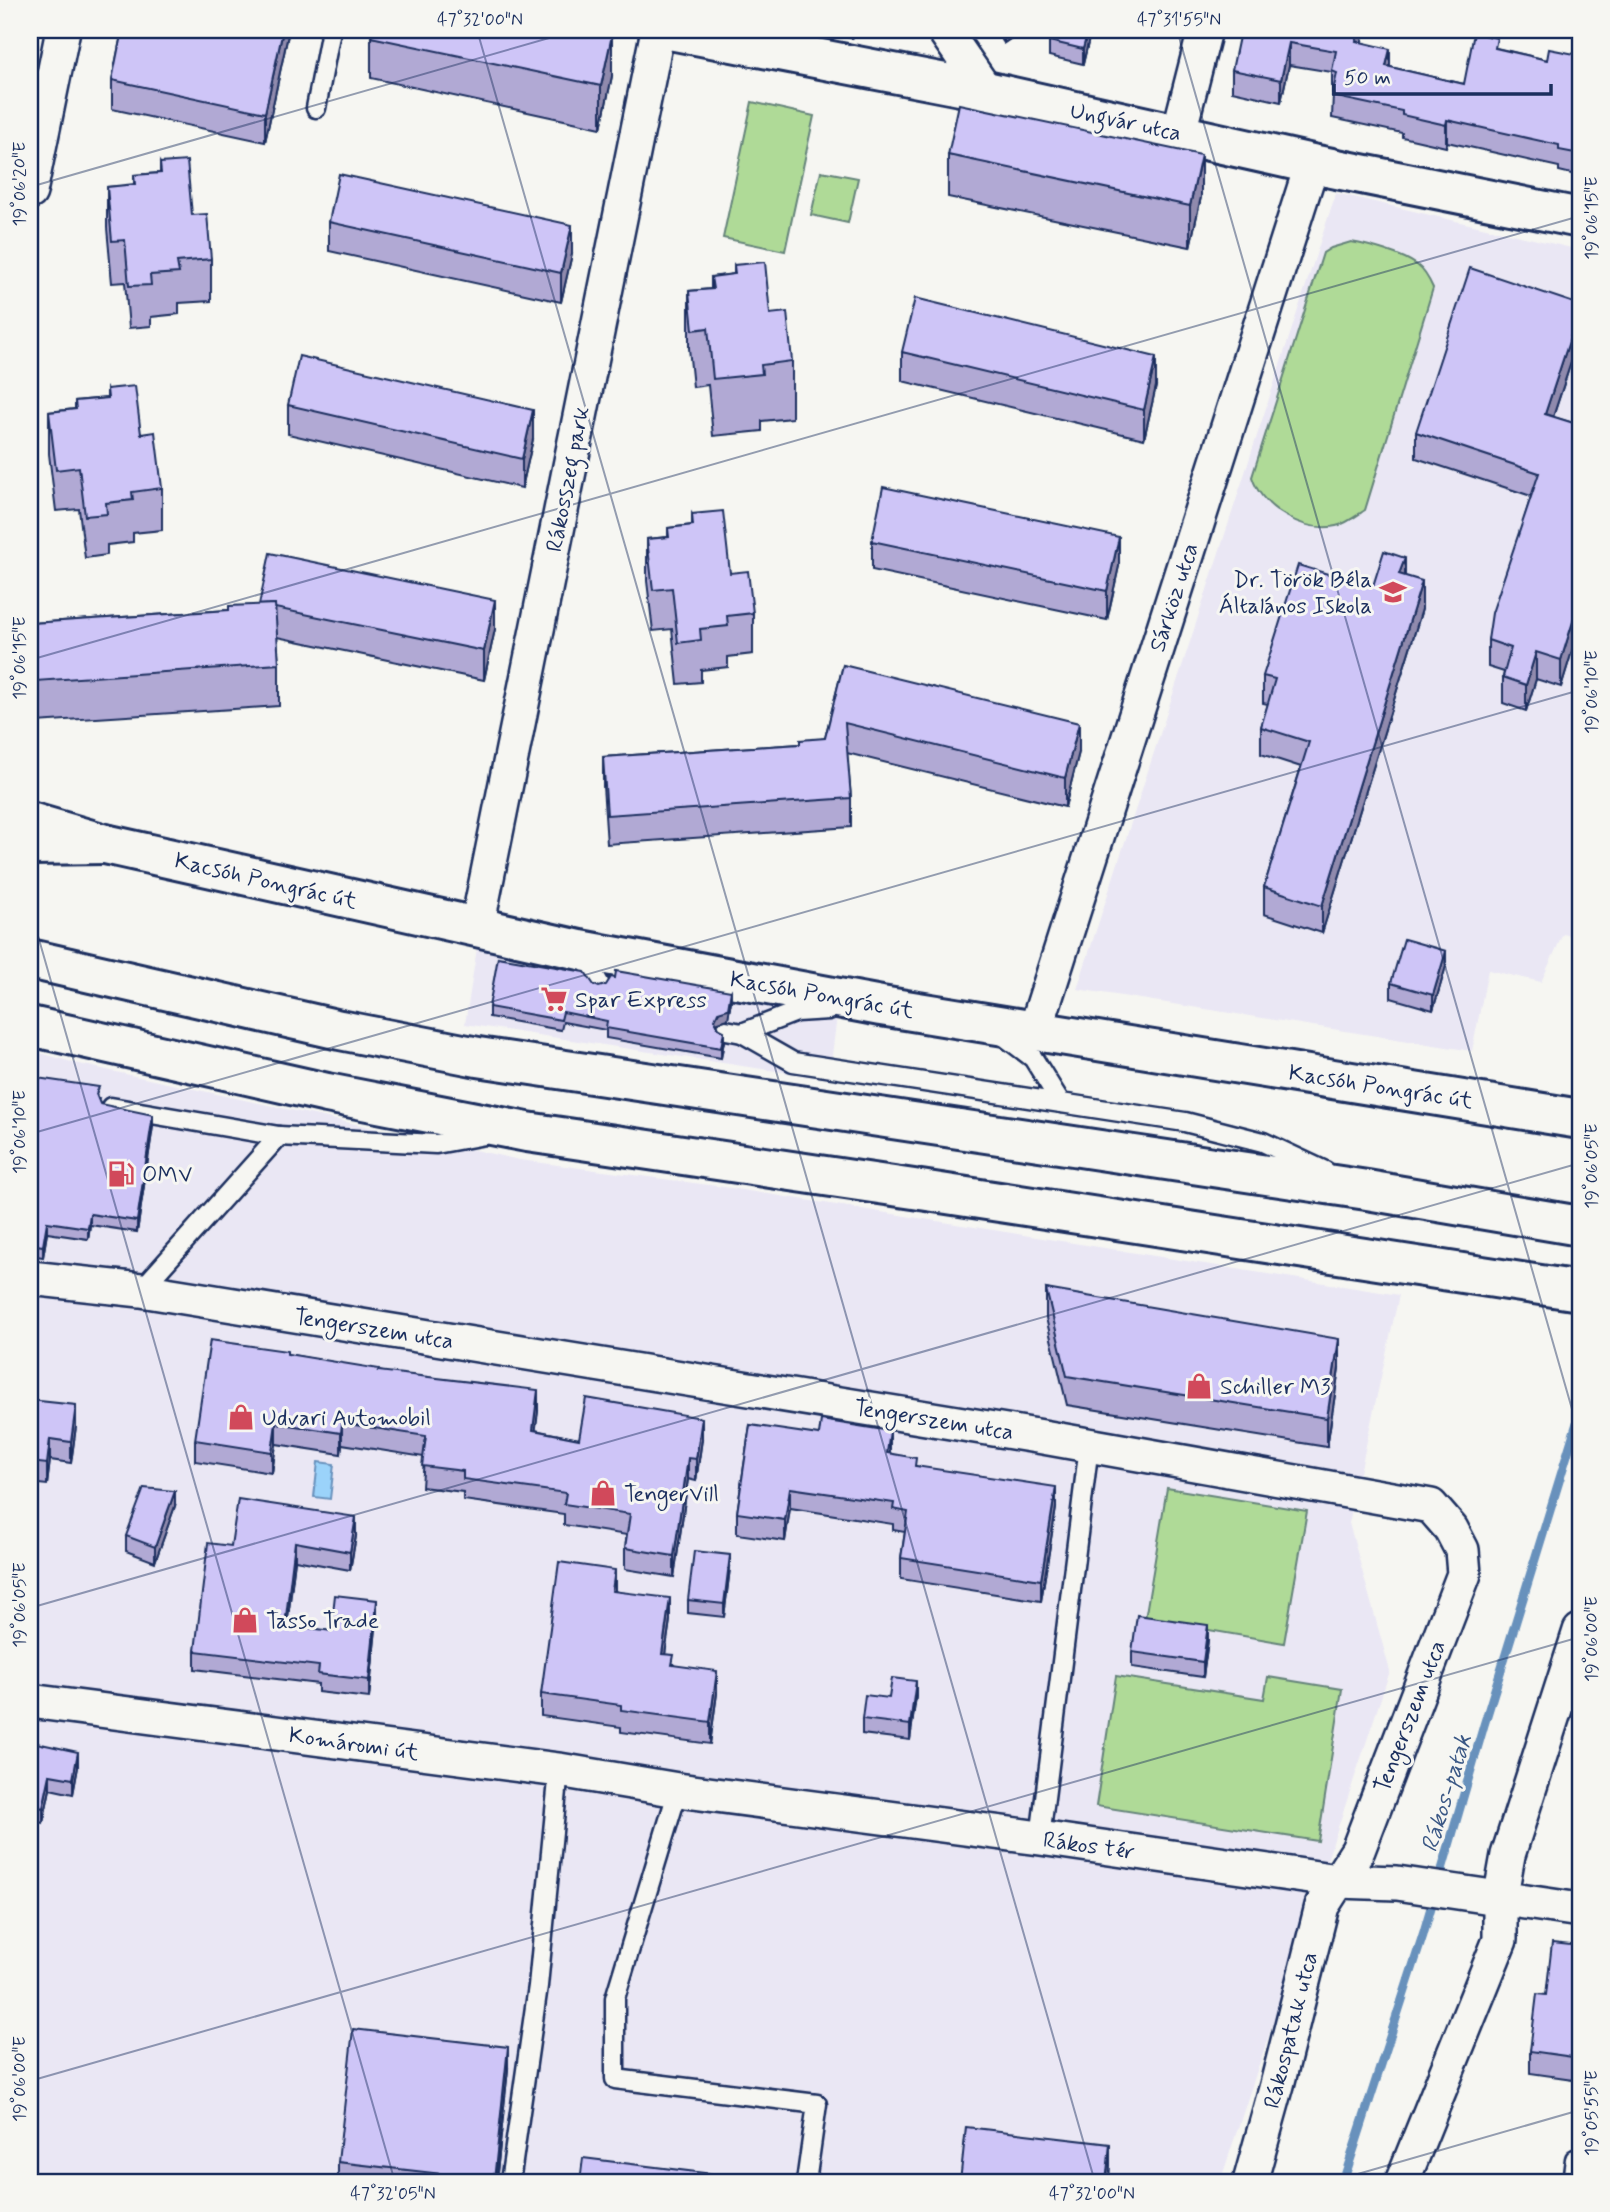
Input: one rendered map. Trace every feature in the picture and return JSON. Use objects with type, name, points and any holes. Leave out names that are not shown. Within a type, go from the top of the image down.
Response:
[{"type":"main road","name":"Ungvár utca","points":[[670,30],[986,91],[1312,163],[1580,218]]},
{"type":"main road","name":"Kacsóh Pongrác út","points":[[30,822],[105,844],[580,950],[881,1006],[1580,1119]]},
{"type":"main road","points":[[30,845],[105,844]]},
{"type":"main road","points":[[30,959],[341,1030],[478,1057],[1367,1190],[1580,1226]]},
{"type":"main road","points":[[30,1026],[327,1093],[527,1132],[1580,1291]]},
{"type":"street","points":[[30,191],[62,30]]},
{"type":"street","name":"Rákosszeg park","points":[[477,928],[658,30]]},
{"type":"street","points":[[944,30],[986,91]]},
{"type":"street","points":[[1179,132],[1205,30]]},
{"type":"street","name":"Sárköz utca","points":[[1035,1031],[1312,163]]},
{"type":"street","name":"Tengerszem utca","points":[[30,1278],[141,1290],[1089,1446],[1431,1506],[1451,1529],[1462,1550],[1464,1574],[1358,1850],[1338,1881]]},
{"type":"street","points":[[1402,2182],[1500,1940],[1500,1900],[1508,1854],[1580,1631]]},
{"type":"street","name":"Komáromi út","points":[[30,1700],[559,1770],[678,1790]]},
{"type":"street","name":"Rákos tér","points":[[678,1790],[1338,1881],[1397,1883],[1580,1910]]},
{"type":"street","name":"Rákospatak utca","points":[[1250,2182],[1278,2085],[1322,1906],[1338,1881]]},
{"type":"lane","points":[[316,108],[331,30]]},
{"type":"lane","points":[[580,950],[600,985]]},
{"type":"lane","points":[[881,1006],[796,1013],[734,1031],[793,1062],[1185,1122],[1264,1142],[1367,1190]]},
{"type":"lane","points":[[983,1023],[1016,1043],[1033,1058],[1061,1103]]},
{"type":"lane","points":[[107,1106],[279,1136],[436,1144],[482,1135],[527,1132]]},
{"type":"lane","points":[[141,1290],[279,1136]]},
{"type":"lane","points":[[1040,1838],[1089,1446]]},
{"type":"lane","points":[[510,2182],[538,1986],[559,1770]]},
{"type":"lane","points":[[678,1790],[615,1998],[615,2079],[817,2104],[806,2182]]},
{"type":"lane","points":[[1572,2182],[1575,2159]]},
{"type":"shaded area","name":"Dr. Török Béla Általános Iskola","points":[[1336,193],[1580,250],[1580,938],[1563,934],[1541,982],[1488,970],[1472,1051],[1077,989]]},
{"type":"shaded area","points":[[477,948],[837,1016],[829,1079],[465,1024]]},
{"type":"shaded area","points":[[30,1050],[75,1063],[520,1160],[724,1187],[1399,1295],[1349,1523],[1390,1671],[1220,2182],[30,2182]]},
{"type":"green space","points":[[752,102],[814,116],[785,251],[723,238]]},
{"type":"green space","points":[[821,171],[858,178],[848,223],[811,215]]},
{"type":"green space","points":[[1351,242],[1385,250],[1411,261],[1422,270],[1433,288],[1365,510],[1340,525],[1310,526],[1285,516],[1274,508],[1257,488],[1252,477],[1323,253]]},
{"type":"green space","points":[[1167,1488],[1307,1511],[1284,1643],[1145,1619]]},
{"type":"green space","points":[[1116,1676],[1264,1699],[1268,1677],[1342,1689],[1318,1841],[1096,1806]]},
{"type":"water","points":[[318,1462],[334,1464],[330,1499],[314,1497]]},
{"type":"building","points":[[122,30],[283,30],[265,113],[112,80]]},
{"type":"building","points":[[373,30],[588,30],[612,35],[601,86],[371,37]]},
{"type":"building","points":[[1052,30],[1088,30],[1083,49],[1049,41]]},
{"type":"building","points":[[1247,30],[1359,30],[1356,41],[1390,49],[1386,66],[1464,84],[1474,33],[1497,38],[1495,48],[1547,60],[1549,49],[1580,55],[1580,154],[1559,150],[1559,145],[1447,120],[1446,125],[1402,115],[1402,111],[1332,96],[1337,73],[1332,71],[1336,51],[1289,43],[1281,80],[1232,70],[1240,32],[1246,33]]},
{"type":"building","points":[[959,104],[1201,155],[1190,206],[948,155]]},
{"type":"building","points":[[187,161],[192,215],[207,214],[211,259],[177,262],[179,273],[150,275],[151,285],[129,286],[125,240],[112,241],[107,187],[135,184],[134,175],[161,173],[160,163]]},
{"type":"building","points":[[339,174],[572,225],[561,273],[329,222]]},
{"type":"building","points":[[765,262],[770,314],[787,312],[792,361],[761,365],[762,374],[713,379],[708,328],[693,330],[689,291],[713,289],[711,277],[735,274],[734,265]]},
{"type":"building","points":[[1470,268],[1580,305],[1545,414],[1580,425],[1580,599],[1561,660],[1536,652],[1526,685],[1503,677],[1511,648],[1488,640],[1492,613],[1539,473],[1416,432]]},
{"type":"building","points":[[915,298],[1156,357],[1144,410],[902,352]]},
{"type":"building","points":[[299,356],[533,410],[522,459],[288,405]]},
{"type":"building","points":[[135,386],[141,434],[155,432],[162,488],[132,492],[133,500],[106,503],[107,514],[85,516],[79,467],[56,470],[49,412],[76,409],[75,401],[108,398],[107,389]]},
{"type":"building","points":[[883,487],[1119,537],[1107,591],[872,541]]},
{"type":"building","points":[[723,511],[730,573],[748,571],[753,613],[727,616],[728,626],[700,629],[701,640],[678,643],[672,588],[653,590],[647,539],[669,537],[668,528],[693,525],[692,514]]},
{"type":"building","points":[[1384,551],[1405,558],[1399,574],[1422,581],[1322,906],[1264,887],[1309,742],[1261,727],[1275,679],[1263,676],[1298,565],[1373,586]]},
{"type":"building","points":[[270,553],[495,600],[484,651],[275,608],[275,604],[259,605]]},
{"type":"building","points":[[275,604],[279,664],[36,681],[32,623],[229,610],[229,606]]},
{"type":"building","points":[[843,665],[1079,723],[1065,778],[845,723],[851,798],[607,815],[603,757],[800,744],[800,740],[825,738]]},
{"type":"building","points":[[1404,939],[1446,951],[1433,995],[1391,983]]},
{"type":"building","points":[[498,957],[585,972],[594,985],[599,987],[606,985],[611,977],[615,978],[616,971],[731,991],[728,1009],[718,1012],[715,1019],[718,1028],[724,1031],[721,1048],[606,1028],[607,1021],[563,1012],[561,1020],[489,1007]]},
{"type":"building","points":[[30,1077],[99,1087],[96,1094],[100,1104],[153,1115],[137,1221],[90,1214],[88,1228],[47,1222],[43,1246],[30,1244]]},
{"type":"building","name":"Schiller M3","points":[[1046,1289],[1339,1339],[1327,1418],[1067,1376]]},
{"type":"building","points":[[210,1340],[287,1351],[287,1354],[379,1369],[378,1371],[538,1390],[533,1430],[579,1439],[586,1398],[702,1418],[696,1459],[688,1458],[674,1556],[625,1548],[630,1514],[564,1504],[566,1493],[463,1479],[463,1471],[422,1466],[426,1436],[342,1423],[341,1433],[276,1423],[272,1452],[195,1440]]},
{"type":"building","points":[[30,1400],[76,1405],[71,1442],[50,1439],[47,1464],[30,1462]]},
{"type":"building","points":[[821,1420],[890,1431],[887,1453],[916,1458],[915,1466],[1056,1487],[1041,1580],[901,1558],[908,1512],[893,1509],[894,1503],[790,1488],[785,1520],[737,1513],[750,1425],[819,1435]]},
{"type":"building","points":[[144,1488],[175,1491],[155,1547],[126,1536]]},
{"type":"building","points":[[238,1499],[356,1517],[350,1552],[295,1542],[285,1625],[331,1631],[335,1595],[377,1600],[369,1680],[318,1674],[319,1666],[195,1651],[208,1543],[231,1546]]},
{"type":"building","points":[[694,1551],[730,1555],[724,1604],[688,1600]]},
{"type":"building","points":[[559,1562],[615,1570],[612,1591],[670,1598],[662,1654],[674,1655],[672,1665],[717,1671],[710,1722],[621,1710],[621,1705],[541,1694]]},
{"type":"building","points":[[1137,1615],[1208,1625],[1203,1662],[1132,1652]]},
{"type":"building","points":[[892,1678],[916,1681],[910,1725],[862,1719],[865,1695],[889,1698]]},
{"type":"building","points":[[32,1742],[78,1752],[73,1779],[50,1775],[43,1808],[30,1805]]},
{"type":"building","points":[[1552,1943],[1580,1946],[1580,2058],[1530,2051],[1537,1994],[1546,1995]]},
{"type":"building","points":[[353,2029],[508,2047],[494,2180],[338,2162]]},
{"type":"building","points":[[966,2127],[1110,2144],[1106,2182],[960,2182]]},
{"type":"building","points":[[583,2158],[728,2176],[728,2182],[580,2182]]},
{"type":"waterway","name":"Rákos-patak","points":[[1343,2182],[1423,1935],[1580,1413]]},
{"type":"place","name":"Dr. Török Béla Általános Iskola","points":[[1393,592]]},
{"type":"place","name":"Spar Express","points":[[554,999]]},
{"type":"place","name":"OMV","points":[[121,1174]]},
{"type":"place","name":"Schiller M3","points":[[1199,1386]]},
{"type":"place","name":"Udvari Automobil","points":[[241,1417]]},
{"type":"place","name":"TengerVill","points":[[603,1493]]},
{"type":"place","name":"Tasso Trade","points":[[245,1620]]}]
